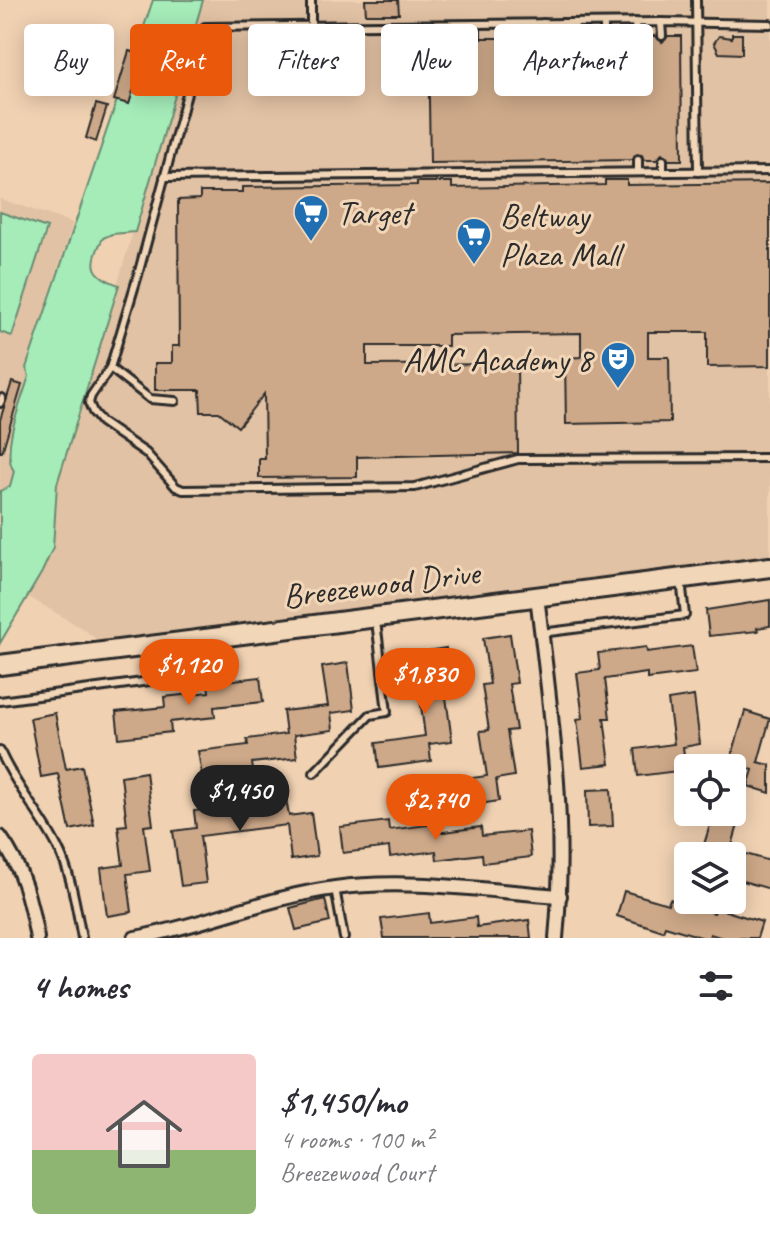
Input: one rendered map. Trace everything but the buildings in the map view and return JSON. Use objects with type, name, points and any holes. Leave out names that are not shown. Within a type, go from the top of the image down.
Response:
[{"type":"street","name":"Breezewood Drive","points":[[0,665],[770,567]]},
{"type":"street","points":[[537,596],[560,804],[560,896],[556,938]]},
{"type":"street","points":[[0,837],[27,885],[37,938]]},
{"type":"street","points":[[135,938],[184,929],[262,902],[335,888],[412,885],[560,896]]},
{"type":"lane","points":[[311,0],[311,24]]},
{"type":"lane","points":[[696,0],[698,172]]},
{"type":"lane","points":[[661,22],[662,36]]},
{"type":"lane","points":[[514,24],[770,24]]},
{"type":"lane","points":[[248,27],[205,27],[110,368],[89,403],[101,422],[146,453],[176,487],[183,490],[415,487],[518,459],[770,458]]},
{"type":"lane","points":[[638,160],[638,172]]},
{"type":"lane","points":[[663,160],[663,172]]},
{"type":"lane","points":[[576,161],[576,173]]},
{"type":"lane","points":[[606,161],[606,173]]},
{"type":"lane","points":[[517,162],[517,173]]},
{"type":"lane","points":[[546,162],[546,173]]},
{"type":"lane","points":[[445,163],[446,174]]},
{"type":"lane","points":[[476,163],[477,174]]},
{"type":"lane","points":[[164,177],[770,171]]},
{"type":"lane","points":[[110,368],[150,399],[175,401]]},
{"type":"lane","points":[[541,633],[685,615],[681,578]]},
{"type":"lane","points":[[314,773],[370,715],[387,712],[375,617]]},
{"type":"lane","points":[[0,701],[150,681],[145,646]]},
{"type":"lane","points":[[0,751],[57,846],[69,876],[82,938]]},
{"type":"lane","points":[[335,888],[344,938]]},
{"type":"shaded area","points":[[203,0],[770,0],[770,567],[110,651],[85,630],[27,596],[53,553],[57,484],[174,96],[232,96],[232,24],[196,24]]},
{"type":"shaded area","points":[[0,199],[73,223],[26,368],[29,375],[7,449],[14,471],[10,486],[0,491]]},
{"type":"green space","points":[[153,0],[203,0],[196,24],[145,24]]},
{"type":"green space","points":[[132,96],[175,96],[135,232],[103,238],[96,255],[94,262],[98,273],[119,285],[57,484],[53,548],[0,643],[0,491],[10,486],[14,471],[9,451],[17,411],[29,376],[26,368],[117,100],[129,104]]},
{"type":"green space","points":[[0,212],[47,228],[12,336],[0,332]]},
{"type":"place","name":"Target","points":[[311,243]]},
{"type":"place","name":"Beltway Plaza Mall","points":[[474,266]]},
{"type":"place","name":"AMC Academy 8","points":[[618,390]]}]
